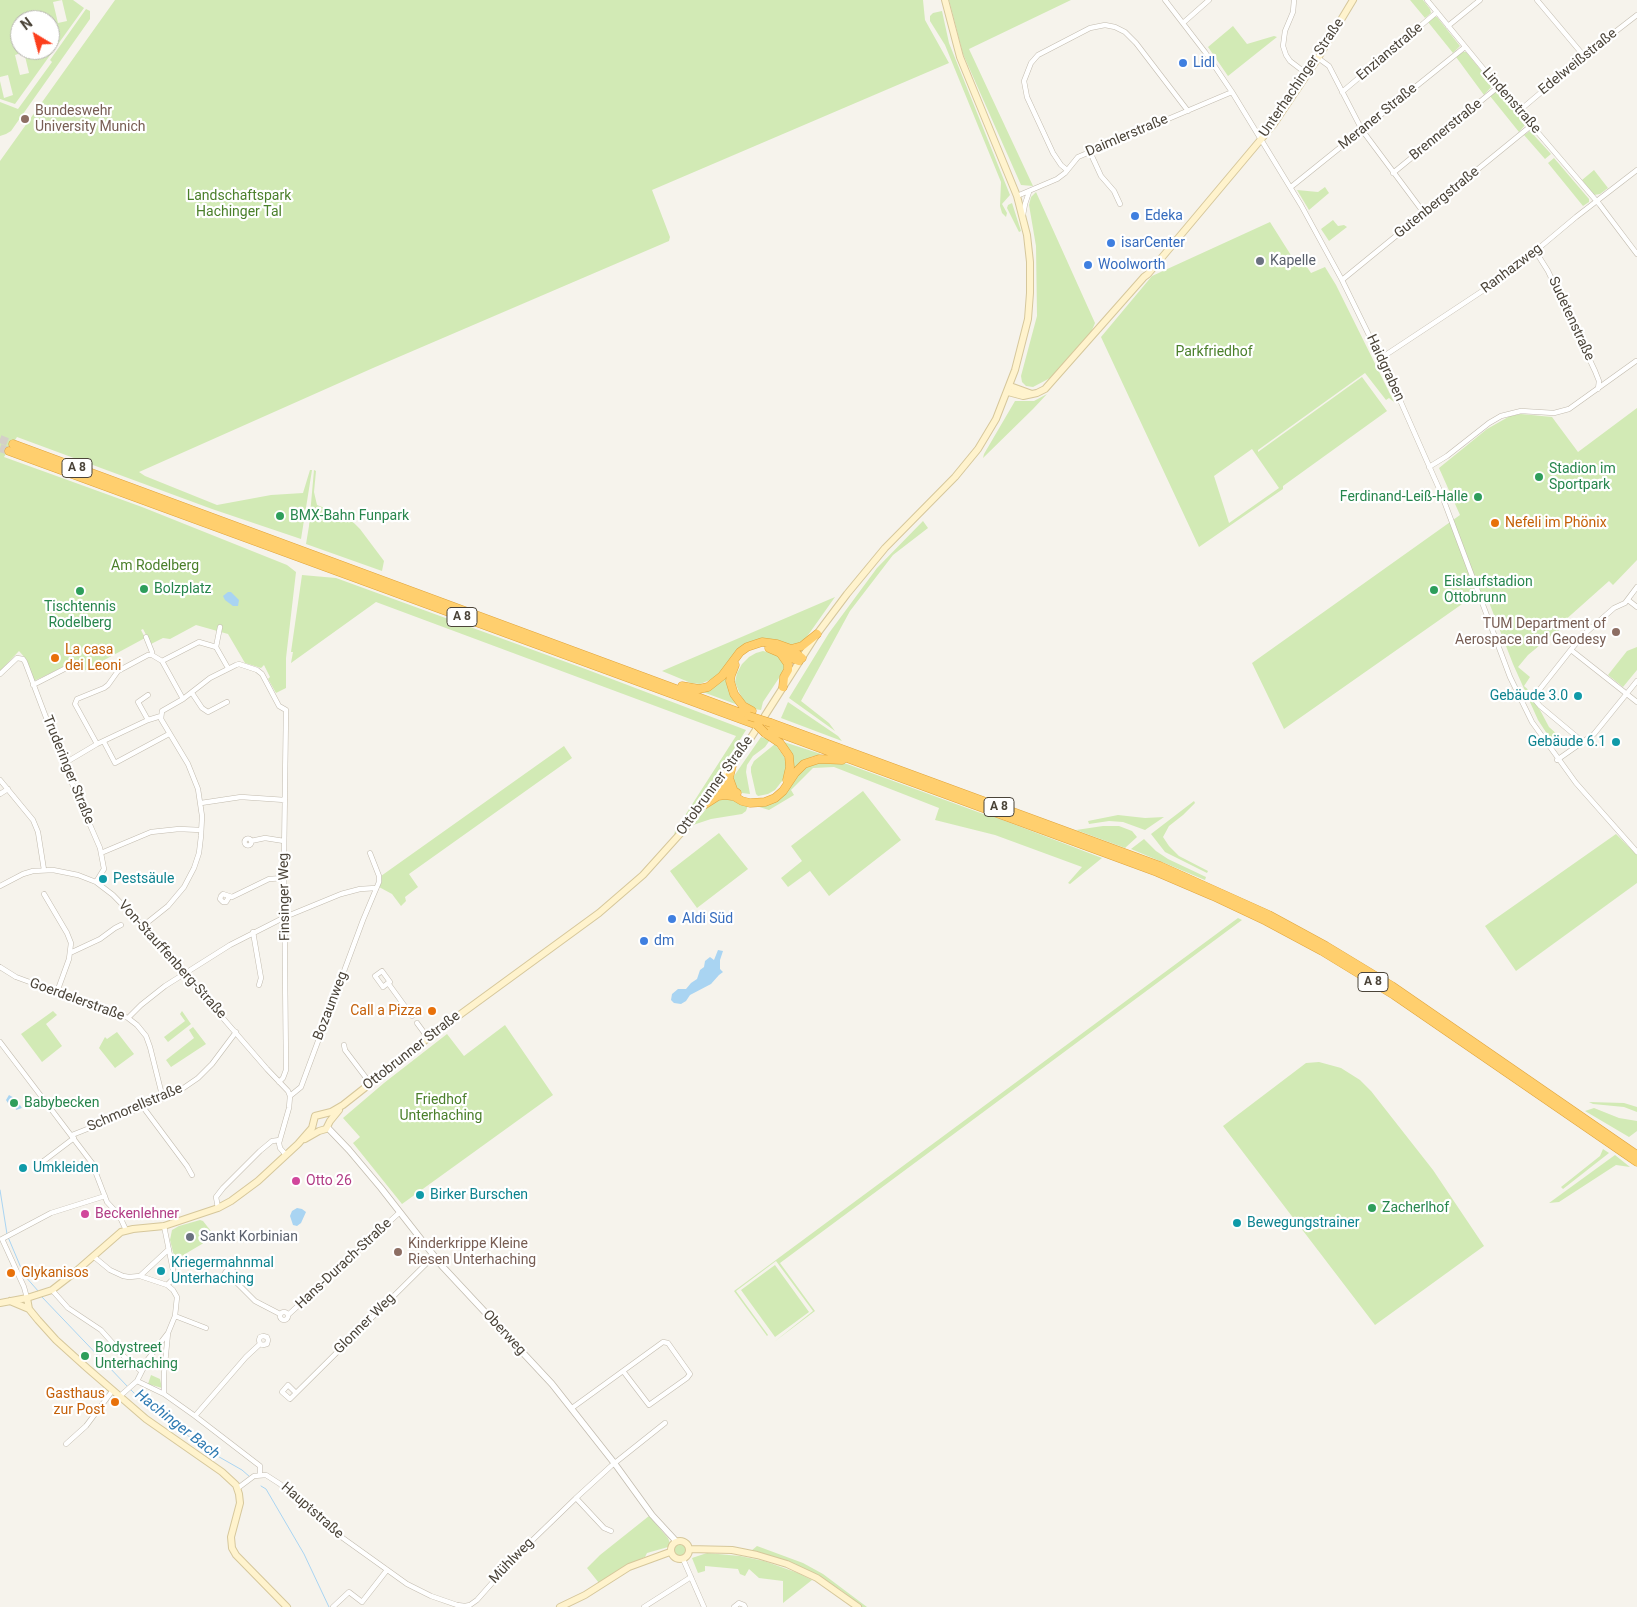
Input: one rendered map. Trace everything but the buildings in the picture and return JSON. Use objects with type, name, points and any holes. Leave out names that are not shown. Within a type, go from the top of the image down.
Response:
[{"type":"highway","name":"A 8","points":[[11,448],[294,552],[637,674],[749,716],[868,765],[1125,856],[1266,921],[1322,951],[1394,995],[1632,1154],[1637,1162]]},
{"type":"highway","name":"A 8","points":[[309,557],[749,716],[757,725],[771,726],[1114,853]]},
{"type":"highway","points":[[637,674],[650,675],[689,688],[708,686],[716,682],[727,671],[735,658],[747,646],[768,642],[791,649],[798,648],[817,634]]},
{"type":"highway","points":[[749,716],[734,694],[731,674],[741,658],[753,649],[765,647],[801,660]]},
{"type":"highway","points":[[791,649],[801,660]]},
{"type":"highway","points":[[776,650],[788,664],[783,687]]},
{"type":"highway","points":[[704,805],[718,796],[734,794],[749,799],[765,799],[780,789],[788,778],[789,756],[771,726]]},
{"type":"highway","points":[[719,784],[750,803],[759,804],[771,800],[787,786],[799,768],[810,761],[836,758],[868,765]]},
{"type":"highway","points":[[732,766],[729,778],[734,794]]},
{"type":"main road","name":"Ottobrunner Straße","points":[[27,1298],[52,1290],[115,1236],[126,1230],[164,1226],[218,1208],[238,1197],[298,1144],[312,1128],[316,1116],[331,1112],[343,1105],[428,1038],[599,913],[643,875],[704,805],[732,766],[817,634],[875,559],[965,465],[989,432],[1009,389],[1028,319],[1030,262],[1027,235],[1017,196],[960,57],[945,0]]},
{"type":"main road","name":"Unterhachinger Straße","points":[[1033,394],[1041,392],[1050,385],[1144,277],[1146,271],[1168,245],[1190,223],[1261,140],[1318,58],[1353,0]]},
{"type":"main road","points":[[1009,389],[1033,394]]},
{"type":"main road","points":[[1009,389],[1019,396]]},
{"type":"main road","points":[[1001,408],[1010,400],[1019,396],[1033,394]]},
{"type":"main road","name":"Ottobrunner Straße","points":[[298,1144],[324,1130],[343,1105]]},
{"type":"main road","points":[[322,1114],[327,1116],[329,1125]]},
{"type":"main road","points":[[313,1123],[319,1131]]},
{"type":"main road","points":[[0,1303],[27,1298],[29,1309]]},
{"type":"main road","points":[[9,1301],[29,1309],[56,1340],[120,1396],[161,1431],[228,1477],[238,1488],[240,1503],[230,1537],[232,1548],[236,1555],[287,1607]]},
{"type":"main road","points":[[676,1541],[685,1542],[689,1549],[688,1555],[683,1559],[675,1558],[670,1552],[671,1547],[676,1541]]},
{"type":"main road","points":[[689,1549],[732,1550],[774,1560],[817,1578],[858,1607]]},
{"type":"main road","points":[[560,1607],[585,1595],[629,1567],[670,1552]]},
{"type":"street","name":"Haidgraben","points":[[1165,0],[1205,52],[1232,92],[1290,188],[1342,280],[1381,358],[1451,516],[1514,685],[1532,722],[1588,799],[1637,852]]},
{"type":"street","points":[[1183,23],[1209,0]]},
{"type":"street","points":[[1294,0],[1285,31],[1283,46],[1290,62],[1307,74]]},
{"type":"street","name":"Lindenstraße","points":[[1427,0],[1498,87],[1596,201],[1637,254]]},
{"type":"street","points":[[1448,26],[1480,0]]},
{"type":"street","points":[[1537,0],[1584,56]]},
{"type":"street","name":"Enzianstraße","points":[[1342,92],[1438,12]]},
{"type":"street","name":"Edelweißstraße","points":[[1519,111],[1584,56],[1637,15]]},
{"type":"street","points":[[1067,170],[1053,153],[1027,97],[1024,81],[1030,63],[1038,55],[1090,28],[1105,25],[1116,27],[1125,32],[1136,43],[1188,111]]},
{"type":"street","name":"Meraner Straße","points":[[1290,188],[1465,47]]},
{"type":"street","points":[[1318,58],[1328,66],[1362,130],[1424,213]]},
{"type":"street","name":"Brennerstraße","points":[[1393,173],[1498,87]]},
{"type":"street","name":"Daimlerstraße","points":[[1017,196],[1057,179],[1078,158],[1090,152],[1232,92]]},
{"type":"street","name":"Gutenbergstraße","points":[[1342,280],[1532,125]]},
{"type":"street","points":[[1090,152],[1101,176],[1114,191],[1120,204]]},
{"type":"street","name":"Ranhazweg","points":[[1381,358],[1482,292],[1536,252],[1564,226],[1637,170]]},
{"type":"street","points":[[1023,216],[1029,192]]},
{"type":"street","name":"Sudetenstraße","points":[[1536,252],[1548,271],[1595,371],[1599,381],[1598,389]]},
{"type":"street","points":[[1429,467],[1501,416],[1521,412],[1560,412],[1574,406],[1636,361]]},
{"type":"street","points":[[1583,742],[1540,706],[1535,700],[1536,694],[1581,637],[1614,608],[1625,603],[1637,587]]},
{"type":"street","points":[[1628,600],[1637,607]]},
{"type":"street","points":[[144,926],[168,906],[188,881],[199,853],[202,830],[201,803],[194,777],[178,746],[169,734],[161,716],[164,709],[183,699],[210,678],[228,668],[216,647],[220,627]]},
{"type":"street","points":[[146,637],[152,655]]},
{"type":"street","points":[[162,661],[199,642],[216,647]]},
{"type":"street","points":[[1571,650],[1637,702]]},
{"type":"street","points":[[97,744],[75,704],[77,699],[104,688],[118,671],[148,655],[152,655],[162,661],[183,699]]},
{"type":"street","name":"Truderinger Straße","points":[[0,674],[13,660],[20,658],[25,662],[47,720],[54,730],[60,756],[65,763],[101,853],[104,869],[96,882]]},
{"type":"street","points":[[33,685],[76,663]]},
{"type":"street","name":"Finsinger Weg","points":[[228,668],[239,664],[258,670],[279,706],[286,710],[284,841],[286,1070],[280,1082]]},
{"type":"street","points":[[1558,760],[1594,734],[1637,681]]},
{"type":"street","points":[[192,693],[202,708],[208,712],[227,702]]},
{"type":"street","points":[[148,695],[138,702],[148,720]]},
{"type":"street","points":[[65,763],[97,744],[148,720],[161,716]]},
{"type":"street","points":[[104,742],[115,763],[169,734]]},
{"type":"street","points":[[0,780],[26,810],[36,826],[44,870]]},
{"type":"street","points":[[0,794],[8,789]]},
{"type":"street","points":[[201,803],[241,797],[285,800]]},
{"type":"street","points":[[101,853],[151,832],[173,829],[202,830]]},
{"type":"street","points":[[251,842],[265,838],[284,841]]},
{"type":"street","name":"Bozaunweg","points":[[280,1140],[288,1113],[290,1096],[301,1087],[376,888],[379,876],[370,853]]},
{"type":"street","name":"Von-Stauffenberg-Straße","points":[[0,886],[23,874],[44,870],[69,872],[96,882],[114,896],[144,926],[288,1091],[290,1096]]},
{"type":"street","points":[[229,897],[269,879],[284,878]]},
{"type":"street","points":[[128,1018],[156,992],[184,972],[253,932],[341,894],[360,889],[376,888]]},
{"type":"street","points":[[44,894],[71,943],[70,953],[57,992]]},
{"type":"street","points":[[70,953],[96,941],[114,928],[122,925]]},
{"type":"street","points":[[253,932],[261,978],[259,985]]},
{"type":"street","name":"Goerdelerstraße","points":[[0,967],[16,978],[128,1018],[137,1025],[146,1036],[153,1055],[163,1098]]},
{"type":"street","points":[[388,983],[412,1016]]},
{"type":"street","points":[[417,1023],[428,1038]]},
{"type":"street","name":"Schmorellstraße","points":[[41,1163],[73,1136],[182,1089],[198,1078],[212,1064],[236,1032]]},
{"type":"street","points":[[0,1042],[73,1136],[94,1167],[107,1202],[121,1218],[126,1230]]},
{"type":"street","points":[[344,1045],[370,1083]]},
{"type":"street","points":[[143,1107],[192,1175]]},
{"type":"street","name":"Oberweg","points":[[329,1125],[457,1283],[552,1384],[652,1514],[676,1541]]},
{"type":"street","points":[[218,1208],[216,1198],[223,1188],[272,1141],[280,1140],[280,1148],[286,1155]]},
{"type":"street","points":[[27,1298],[6,1237],[51,1213],[105,1196]]},
{"type":"street","name":"Hans-Durach-Straße","points":[[234,1280],[255,1301],[280,1314],[280,1318],[283,1320],[400,1212]]},
{"type":"street","points":[[164,1226],[174,1275],[173,1280],[167,1285]]},
{"type":"street","points":[[140,1276],[169,1250]]},
{"type":"street","points":[[93,1256],[110,1270],[123,1276],[140,1276],[167,1285],[177,1297],[175,1316],[168,1333],[164,1394]]},
{"type":"street","name":"Glonner Weg","points":[[295,1392],[434,1256]]},
{"type":"street","points":[[52,1290],[68,1308],[101,1330],[118,1348],[120,1354],[141,1371]]},
{"type":"street","points":[[175,1316],[206,1328]]},
{"type":"street","points":[[120,1396],[137,1380],[155,1348],[168,1333]]},
{"type":"street","points":[[572,1408],[666,1342],[690,1374],[652,1405],[649,1405],[624,1372]]},
{"type":"street","points":[[195,1416],[246,1356],[260,1344]]},
{"type":"street","points":[[137,1380],[164,1394],[260,1466],[260,1474],[252,1477],[238,1488]]},
{"type":"street","points":[[66,1444],[94,1417],[113,1390]]},
{"type":"street","name":"Mühlweg","points":[[442,1600],[449,1605],[466,1606],[472,1604],[521,1551],[576,1498],[665,1423]]},
{"type":"street","name":"Hauptstraße","points":[[260,1474],[266,1475],[280,1484],[326,1526],[387,1570],[415,1588],[442,1600]]},
{"type":"street","points":[[576,1498],[604,1528],[611,1531]]},
{"type":"street","points":[[683,1559],[704,1607]]},
{"type":"street","points":[[333,1607],[349,1592],[362,1602],[387,1570]]},
{"type":"street","points":[[644,1607],[691,1577]]},
{"type":"street","points":[[734,1607],[742,1603],[745,1607]]},
{"type":"green space","points":[[0,0],[62,0],[53,2],[55,10],[10,10],[10,60],[16,60],[20,75],[29,73],[26,60],[47,60],[15,104],[0,99],[0,81],[4,98],[13,95],[8,75],[0,77]]},
{"type":"green space","points":[[62,0],[73,0],[84,8],[60,41],[60,23],[67,21]]},
{"type":"green space","name":"Landschaftspark Hachinger Tal","points":[[115,0],[923,0],[925,20],[949,63],[652,190],[670,237],[669,241],[373,368],[139,472],[217,505],[271,495],[303,493],[310,470],[312,470],[301,539],[212,509],[17,437],[4,457],[142,507],[287,565],[296,572],[286,658],[286,688],[276,693],[268,679],[270,677],[264,665],[261,668],[245,663],[228,634],[196,625],[170,639],[163,638],[151,644],[143,629],[141,630],[145,638],[82,672],[76,661],[34,681],[26,659],[19,651],[0,671],[0,161]]},
{"type":"green space","points":[[949,0],[1071,0],[969,49],[1033,186],[1021,185],[963,54]]},
{"type":"green space","points":[[1410,0],[1423,0],[1431,13],[1425,18]]},
{"type":"green space","points":[[86,9],[90,11],[90,19],[11,131],[0,136],[0,102],[18,109],[52,62],[50,60],[60,60],[60,46]]},
{"type":"green space","points":[[942,11],[949,43],[1010,195],[1002,204],[1007,213],[1006,217],[1002,213],[1000,206],[1001,182],[945,45],[930,21],[930,16],[933,13]]},
{"type":"green space","points":[[1433,17],[1437,17],[1460,46],[1453,53],[1428,22]]},
{"type":"green space","points":[[1233,26],[1247,44],[1274,36],[1277,37],[1228,76],[1208,47]]},
{"type":"green space","points":[[1466,52],[1493,85],[1484,95],[1456,57]]},
{"type":"green space","points":[[1499,92],[1526,124],[1519,132],[1490,96]]},
{"type":"green space","points":[[1530,131],[1551,154],[1545,159],[1524,135]]},
{"type":"green space","points":[[1554,158],[1589,199],[1589,202],[1583,206],[1548,163]]},
{"type":"green space","points":[[1594,170],[1608,188],[1600,194],[1594,195],[1582,180]]},
{"type":"green space","points":[[1325,187],[1329,193],[1309,210],[1297,190],[1318,192]]},
{"type":"green space","points":[[1036,192],[1095,323],[1090,335],[1052,377],[1033,387],[1026,386],[1022,382],[1021,376],[1037,316],[1036,246],[1029,205],[1031,197]]},
{"type":"green space","points":[[1012,203],[1021,231],[1019,232],[1007,208]]},
{"type":"green space","points":[[1333,220],[1338,226],[1344,225],[1347,227],[1329,241],[1321,229]]},
{"type":"green space","name":"Parkfriedhof","points":[[1270,222],[1299,268],[1305,264],[1311,273],[1325,267],[1336,285],[1394,402],[1389,398],[1386,400],[1365,373],[1258,450],[1258,452],[1362,377],[1387,411],[1283,486],[1283,489],[1199,547],[1101,337],[1152,276]],"holes":[[[1252,449],[1279,488],[1229,523],[1214,476]]]},
{"type":"green space","points":[[1047,394],[983,458],[1015,401],[1034,401]]},
{"type":"green space","points":[[1637,408],[1637,560],[1613,585],[1609,581],[1563,622],[1565,625],[1528,655],[1518,667],[1530,677],[1524,686],[1532,693],[1533,701],[1549,727],[1569,745],[1563,747],[1553,743],[1538,720],[1513,664],[1485,592],[1465,602],[1284,729],[1252,663],[1460,515],[1439,468],[1487,429],[1510,416],[1521,414],[1552,417],[1578,452]]},
{"type":"green space","points":[[314,470],[316,471],[314,492],[317,505],[348,517],[360,529],[384,561],[382,571],[306,544]]},
{"type":"green space","points":[[923,521],[928,528],[893,555],[850,611],[801,701],[829,723],[835,731],[789,698],[829,633],[877,568]]},
{"type":"green space","points":[[302,575],[336,578],[746,730],[714,781],[674,836],[675,831],[736,736],[376,602],[291,663]]},
{"type":"green space","points":[[835,597],[806,638],[796,645],[788,646],[770,639],[753,641],[717,677],[700,684],[691,683],[662,671]]},
{"type":"green space","points":[[1637,647],[1637,670],[1623,687],[1608,675],[1627,651]]},
{"type":"green space","points":[[763,651],[778,655],[786,664],[783,672],[763,702],[761,710],[754,709],[744,701],[735,682],[742,664],[749,657]]},
{"type":"green space","points":[[728,674],[730,694],[738,705],[700,691]]},
{"type":"green space","points":[[788,702],[838,736],[842,741],[781,718]]},
{"type":"green space","points":[[761,737],[770,740],[765,747],[753,756],[747,765],[746,772],[750,794],[742,793],[733,782],[734,776]]},
{"type":"green space","points":[[784,742],[821,754],[811,757],[793,770],[793,757]]},
{"type":"green space","points":[[775,744],[785,758],[786,776],[775,790],[758,796],[751,767],[754,761]]},
{"type":"green space","points":[[564,746],[572,758],[409,874],[418,887],[405,897],[406,901],[401,906],[392,894],[379,887],[381,876]]},
{"type":"green space","points":[[836,760],[987,814],[1102,858],[1070,884],[1068,883],[1082,867],[995,835],[935,820],[939,808],[834,767],[813,768],[791,790],[794,795],[769,810],[756,806],[766,803],[810,762]]},
{"type":"green space","points":[[863,791],[901,840],[829,896],[810,871],[788,887],[781,878],[802,861],[791,846]]},
{"type":"green space","points":[[722,798],[733,799],[748,805],[746,811],[742,814],[711,819],[693,825],[707,808]]},
{"type":"green space","points":[[1194,801],[1195,803],[1183,815],[1169,826],[1163,837],[1179,856],[1208,871],[1207,873],[1165,852],[1151,834]]},
{"type":"green space","points":[[1118,815],[1145,818],[1164,817],[1145,830],[1123,822],[1109,821],[1089,824],[1088,821]]},
{"type":"green space","points":[[1119,826],[1132,831],[1137,837],[1125,848],[1076,830]]},
{"type":"green space","points":[[719,833],[748,869],[697,908],[670,871]]},
{"type":"green space","points":[[1616,834],[1637,855],[1637,883],[1516,971],[1485,926]]},
{"type":"green space","points":[[1144,839],[1156,851],[1168,859],[1206,877],[1205,880],[1131,849]]},
{"type":"green space","points":[[1238,918],[1242,920],[780,1263],[815,1311],[774,1342],[813,1311],[776,1261],[736,1291],[767,1336],[734,1291]]},
{"type":"green space","points":[[53,1011],[57,1015],[46,1024],[62,1046],[42,1062],[21,1034]]},
{"type":"green space","points":[[182,1011],[191,1024],[168,1042],[164,1037],[185,1021],[180,1014]]},
{"type":"green space","name":"Friedhof Unterhaching","points":[[505,1025],[553,1095],[402,1204],[353,1143],[360,1137],[343,1118],[447,1034],[464,1056]]},
{"type":"green space","points":[[193,1027],[206,1044],[171,1067],[166,1060],[194,1038],[189,1030]]},
{"type":"green space","points":[[117,1032],[134,1054],[115,1068],[99,1048],[105,1037],[107,1039]]},
{"type":"green space","name":"Zacherlhof","points":[[1319,1062],[1341,1068],[1360,1080],[1371,1091],[1433,1170],[1484,1246],[1375,1325],[1223,1126],[1306,1063]]},
{"type":"green space","points":[[1589,1102],[1624,1103],[1637,1107],[1637,1112],[1624,1107]]},
{"type":"green space","points":[[1594,1108],[1619,1118],[1637,1121],[1637,1131],[1629,1137],[1585,1111]]},
{"type":"green space","points":[[1603,1149],[1609,1153],[1563,1189],[1561,1187],[1600,1156]]},
{"type":"green space","points":[[1615,1155],[1630,1167],[1616,1165],[1559,1202],[1549,1203]]},
{"type":"green space","points":[[200,1220],[203,1221],[214,1235],[175,1260],[170,1240],[172,1230]]},
{"type":"green space","points":[[775,1265],[809,1312],[775,1337],[741,1290]]},
{"type":"green space","points":[[151,1375],[160,1379],[162,1388],[148,1384]]},
{"type":"green space","points":[[649,1516],[668,1538],[670,1543],[668,1547],[647,1553],[645,1557],[599,1583],[587,1568],[600,1555]]},
{"type":"green space","points":[[680,1543],[685,1545],[687,1550],[685,1555],[680,1557],[675,1555],[673,1550],[675,1545]]},
{"type":"green space","points":[[757,1546],[803,1563],[823,1574],[867,1607],[862,1607],[820,1577],[751,1551]]},
{"type":"green space","points":[[707,1553],[740,1556],[764,1561],[812,1580],[783,1603],[783,1581],[759,1578],[749,1569],[745,1576],[740,1574],[738,1569],[705,1566],[705,1571],[698,1573],[692,1558]]},
{"type":"water","points":[[231,592],[239,600],[238,606],[233,606],[225,600],[223,596]]},
{"type":"water","points":[[718,950],[723,951],[720,969],[723,972],[711,984],[690,995],[686,1001],[681,1004],[674,1003],[671,1000],[672,994],[678,989],[686,989],[697,979],[700,970],[704,967],[705,961],[710,957],[714,960]]},
{"type":"water","name":"Babybecken","points":[[9,1095],[16,1099],[22,1108],[16,1110],[15,1106],[8,1103],[6,1100]]},
{"type":"water","points":[[297,1208],[306,1212],[301,1223],[297,1226],[293,1225],[290,1216],[292,1211]]},
{"type":"waterway","name":"Hachinger Bach","points":[[0,1190],[7,1234]]},
{"type":"waterway","name":"Hachinger Bach","points":[[8,1237],[24,1275],[39,1292]]},
{"type":"waterway","name":"Hachinger Bach","points":[[41,1296],[128,1387]]},
{"type":"waterway","name":"Hachinger Bach","points":[[131,1390],[142,1401],[191,1438],[250,1477]]},
{"type":"waterway","name":"Hachinger Bach","points":[[261,1486],[266,1489],[304,1554],[329,1607]]},
{"type":"tunnel","points":[[0,439],[13,444]]},
{"type":"tunnel","points":[[0,448],[9,451]]},
{"type":"place","name":"Lidl","points":[[1183,63]]},
{"type":"place","name":"Bundeswehr University Munich","points":[[25,119]]},
{"type":"place","name":"Edeka","points":[[1135,216]]},
{"type":"place","name":"isarCenter","points":[[1111,243]]},
{"type":"place","name":"Kapelle","points":[[1260,261]]},
{"type":"place","name":"Woolworth","points":[[1088,265]]},
{"type":"place","name":"Stadion im Sportpark","points":[[1539,477]]},
{"type":"place","name":"Ferdinand-Leiß-Halle","points":[[1478,497]]},
{"type":"place","name":"BMX-Bahn Funpark","points":[[280,516]]},
{"type":"place","name":"Nefeli im Phönix","points":[[1495,523]]},
{"type":"place","name":"Bolzplatz","points":[[144,589]]},
{"type":"place","name":"Eislaufstadion Ottobrunn","points":[[1434,590]]},
{"type":"place","name":"Tischtennis Rodelberg","points":[[80,591]]},
{"type":"place","name":"TUM Department of Aerospace and Geodesy","points":[[1616,632]]},
{"type":"place","name":"La casa dei Leoni","points":[[55,658]]},
{"type":"place","name":"Gebäude 3.0","points":[[1578,696]]},
{"type":"place","name":"Gebäude 6.1","points":[[1616,742]]},
{"type":"place","name":"Pestsäule","points":[[103,879]]},
{"type":"place","name":"Aldi Süd","points":[[672,919]]},
{"type":"place","name":"dm","points":[[644,941]]},
{"type":"place","name":"Call a Pizza","points":[[432,1011]]},
{"type":"place","name":"Babybecken","points":[[14,1103]]},
{"type":"place","name":"Umkleiden","points":[[23,1168]]},
{"type":"place","name":"Otto 26","points":[[296,1181]]},
{"type":"place","name":"Birker Burschen","points":[[420,1195]]},
{"type":"place","name":"Zacherlhof","points":[[1372,1208]]},
{"type":"place","name":"Beckenlehner","points":[[85,1214]]},
{"type":"place","name":"Bewegungstrainer","points":[[1237,1223]]},
{"type":"place","name":"Sankt Korbinian","points":[[190,1237]]},
{"type":"place","name":"Kinderkrippe Kleine Riesen Unterhaching","points":[[398,1252]]},
{"type":"place","name":"Kriegermahnmal Unterhaching","points":[[161,1271]]},
{"type":"place","name":"Glykanisos","points":[[11,1273]]},
{"type":"place","name":"Bodystreet Unterhaching","points":[[85,1356]]},
{"type":"place","name":"Gasthaus zur Post","points":[[115,1402]]},
{"type":"park label","name":"Am Rodelberg","points":[[155,566]]}]
